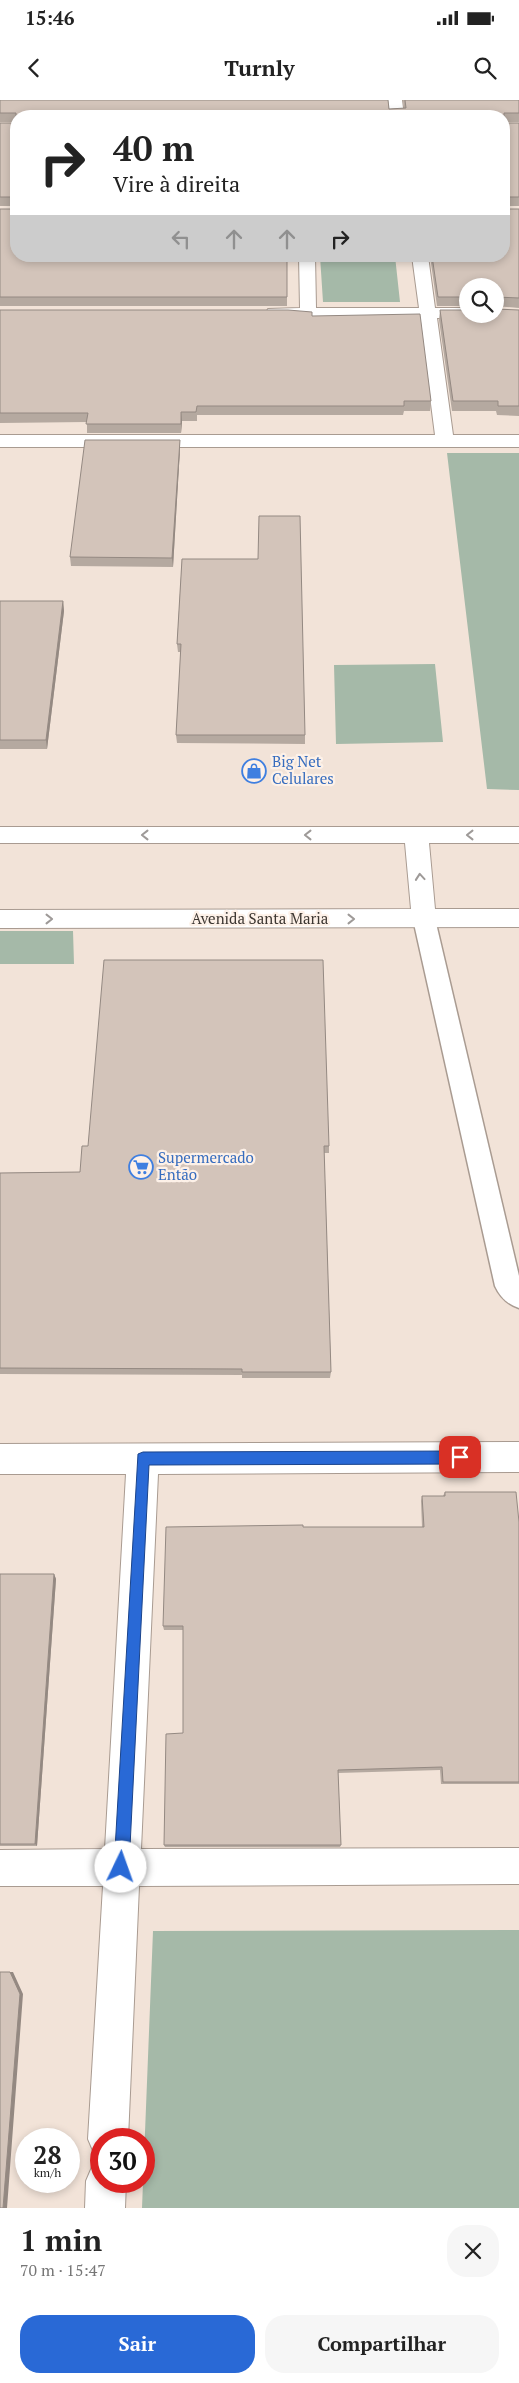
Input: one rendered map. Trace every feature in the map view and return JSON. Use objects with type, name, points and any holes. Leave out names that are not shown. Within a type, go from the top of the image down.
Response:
[{"type":"street","points":[[307,262],[308,313]]},
{"type":"street","points":[[421,262],[426,313],[445,441]]},
{"type":"street","points":[[258,313],[459,312]]},
{"type":"street","points":[[0,441],[519,441]]},
{"type":"street","points":[[0,835],[519,835]]},
{"type":"street","points":[[416,835],[424,919]]},
{"type":"street","name":"Avenida Santa Maria","points":[[0,919],[519,918]]},
{"type":"street","points":[[0,1459],[519,1457]]},
{"type":"street","points":[[109,2128],[143,1458]]},
{"type":"street","points":[[0,1868],[519,1866]]},
{"type":"street","points":[[105,2208],[106,2193]]},
{"type":"lane","points":[[424,919],[508,1286],[519,1296]]},
{"type":"green space","points":[[320,262],[396,262],[400,302],[323,302]]},
{"type":"green space","points":[[447,453],[519,453],[519,790],[487,789]]},
{"type":"green space","points":[[435,664],[443,742],[336,744],[334,665]]},
{"type":"green space","points":[[0,931],[73,931],[74,964],[0,964]]},
{"type":"green space","points":[[519,1930],[519,2208],[142,2208],[143,2193],[155,2193],[155,2128],[145,2128],[153,1931]]},
{"type":"building","points":[[0,100],[388,100],[389,109],[406,108],[405,100],[519,100],[519,113],[510,113],[510,110],[10,110],[10,113],[0,113]]},
{"type":"building","points":[[0,123],[10,123],[10,197],[0,197]]},
{"type":"building","points":[[510,123],[519,123],[519,197],[510,197]]},
{"type":"building","points":[[0,209],[10,209],[10,262],[287,262],[287,297],[0,297]]},
{"type":"building","points":[[510,209],[519,209],[519,298],[504,297],[504,278],[459,278],[459,297],[438,297],[433,262],[510,262]]},
{"type":"building","points":[[504,309],[519,310],[519,406],[498,406],[498,401],[453,401],[440,310],[459,310],[459,323],[504,323]]},
{"type":"building","points":[[0,310],[288,310],[312,312],[312,316],[420,314],[431,401],[404,401],[404,406],[197,406],[196,412],[181,412],[181,424],[86,424],[88,413],[0,413]]},
{"type":"building","points":[[85,440],[180,440],[172,558],[70,557]]},
{"type":"building","points":[[259,516],[300,516],[305,735],[176,735],[181,644],[177,644],[182,559],[258,559]]},
{"type":"building","points":[[0,601],[63,601],[46,740],[0,740]]},
{"type":"building","points":[[104,960],[323,960],[329,1146],[324,1146],[331,1372],[242,1372],[242,1369],[0,1368],[0,1173],[80,1172],[82,1146],[88,1146]]},
{"type":"building","points":[[445,1492],[516,1492],[519,1522],[519,1782],[443,1782],[442,1767],[338,1770],[341,1845],[164,1845],[166,1734],[183,1733],[183,1626],[163,1626],[166,1527],[303,1525],[303,1527],[424,1527],[422,1496],[445,1496]]},
{"type":"building","points":[[0,1574],[54,1574],[35,1844],[0,1844]]},
{"type":"building","points":[[0,1972],[10,1972],[20,1994],[3,2208],[0,2208]]},
{"type":"place","name":"Big Net Celulares","points":[[254,771]]},
{"type":"place","name":"Supermercado Então","points":[[141,1167]]},
{"type":"route","points":[[121,1867],[143,1458],[460,1457]]}]
